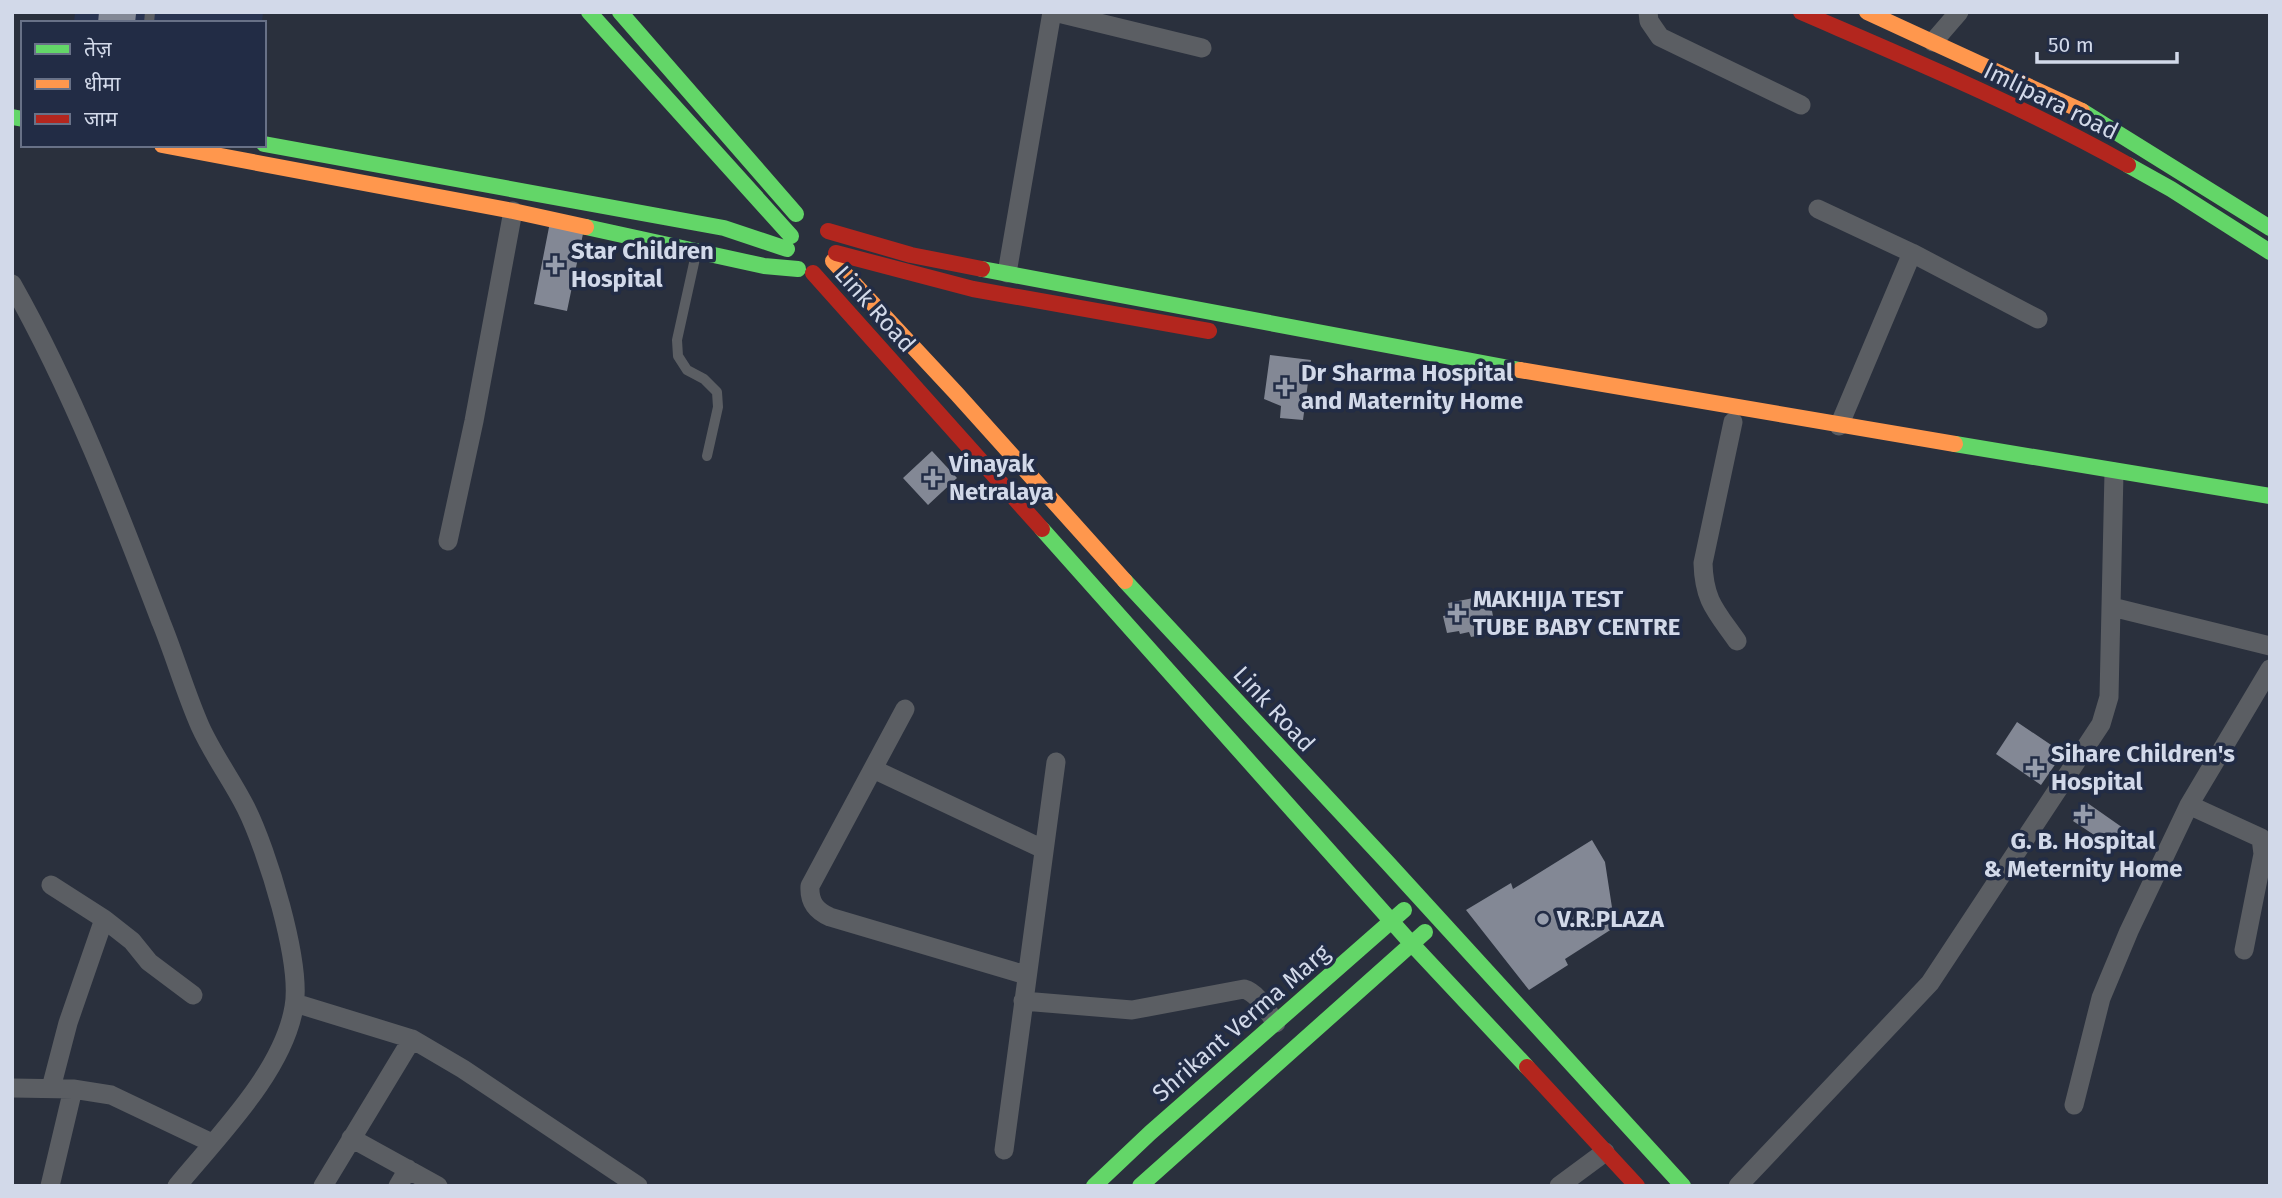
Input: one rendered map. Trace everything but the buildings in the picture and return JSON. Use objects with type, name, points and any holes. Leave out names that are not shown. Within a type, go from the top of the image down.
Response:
[{"type":"street","points":[[589,12],[789,242],[792,264],[805,271]]},
{"type":"street","points":[[173,147],[513,211],[764,266],[805,271],[828,267],[834,257],[833,237],[816,227],[620,12]]},
{"type":"street","points":[[1007,273],[1053,12],[1202,48]]},
{"type":"street","points":[[1648,12],[1654,32],[1660,37],[1801,106]]},
{"type":"street","name":"Imlipara road","points":[[1801,12],[1826,17],[2075,135],[2171,189],[2270,252]]},
{"type":"street","name":"Imlipara road","points":[[1867,12],[2087,113],[2270,228]]},
{"type":"street","points":[[1933,42],[1959,12]]},
{"type":"street","points":[[266,144],[789,242],[816,227],[911,255],[1309,332],[1839,426],[2108,481],[2270,496]]},
{"type":"street","points":[[1818,209],[1912,253],[2038,319]]},
{"type":"street","points":[[448,541],[474,421],[513,211]]},
{"type":"street","points":[[1839,426],[1912,253]]},
{"type":"street","points":[[834,257],[973,289],[1230,334]]},
{"type":"street","name":"Link Road","points":[[834,257],[1177,639],[1419,897],[1684,1186]]},
{"type":"street","name":"Link Road","points":[[805,271],[1410,942],[1637,1186]]},
{"type":"street","points":[[12,284],[90,441],[199,725],[257,833],[286,928],[295,975],[295,1003],[290,1028],[278,1057],[177,1186]]},
{"type":"street","points":[[1393,363],[1990,466]]},
{"type":"street","points":[[1733,422],[1703,572],[1706,594],[1737,641]]},
{"type":"street","points":[[2108,481],[2134,491]]},
{"type":"street","points":[[1738,1186],[1930,983],[2094,735],[2106,711],[2109,697],[2112,607],[2108,481]]},
{"type":"street","points":[[2112,607],[2270,646]]},
{"type":"street","points":[[2074,1105],[2101,998],[2129,931],[2189,805],[2270,669]]},
{"type":"street","points":[[905,709],[810,886],[814,905],[819,912],[830,917],[1026,975]]},
{"type":"street","points":[[1004,1150],[1056,762]]},
{"type":"street","points":[[873,769],[1043,849]]},
{"type":"street","points":[[2189,805],[2261,838],[2263,854],[2244,950]]},
{"type":"street","points":[[51,885],[104,919],[132,941],[149,962],[193,995]]},
{"type":"street","name":"Shrikant Verma Marg","points":[[1094,1186],[1150,1133],[1419,897]]},
{"type":"street","points":[[51,1088],[72,1013],[104,919]]},
{"type":"street","points":[[1140,1186],[1410,942],[1440,920]]},
{"type":"street","points":[[1023,1001],[1132,1010],[1244,989],[1256,996],[1276,1023]]},
{"type":"street","points":[[295,1003],[412,1039],[463,1069],[638,1186]]},
{"type":"street","points":[[323,1186],[412,1039]]},
{"type":"street","points":[[12,1088],[73,1088],[111,1095],[212,1143]]},
{"type":"street","points":[[50,1186],[73,1088]]},
{"type":"street","points":[[351,1138],[403,1177],[438,1186]]},
{"type":"street","points":[[1559,1186],[1605,1152]]},
{"type":"lane","points":[[702,224],[677,340],[678,356],[687,370],[704,379],[716,392],[718,407],[707,456]]},
{"type":"shaded area","points":[[75,12],[263,12],[262,21],[74,21]]},
{"type":"traffic: fast","points":[[589,12],[791,236]]},
{"type":"traffic: fast","points":[[620,12],[796,214]]},
{"type":"traffic: fast","points":[[2082,111],[2270,228]]},
{"type":"traffic: fast","points":[[12,117],[21,119]]},
{"type":"traffic: fast","points":[[266,144],[724,228],[787,249]]},
{"type":"traffic: fast","points":[[2128,165],[2270,252]]},
{"type":"traffic: fast","points":[[586,227],[764,266],[798,269]]},
{"type":"traffic: fast","points":[[982,269],[1520,370]]},
{"type":"traffic: fast","points":[[1955,444],[2270,496]]},
{"type":"traffic: fast","points":[[1042,529],[1410,942],[1527,1067]]},
{"type":"traffic: fast","points":[[1125,581],[1683,1186]]},
{"type":"traffic: fast","points":[[1094,1186],[1150,1133],[1404,910]]},
{"type":"traffic: fast","points":[[1140,1186],[1425,932]]},
{"type":"traffic: slow","points":[[1867,12],[2082,111]]},
{"type":"traffic: slow","points":[[173,147],[586,227]]},
{"type":"traffic: slow","points":[[833,261],[1125,581]]},
{"type":"traffic: slow","points":[[1520,370],[1955,444]]},
{"type":"traffic: jam","points":[[1801,12],[2008,103],[2128,165]]},
{"type":"traffic: jam","points":[[828,231],[911,255],[982,269]]},
{"type":"traffic: jam","points":[[836,253],[973,289],[1209,331]]},
{"type":"traffic: jam","points":[[813,273],[1042,529]]},
{"type":"traffic: jam","points":[[1527,1067],[1637,1186]]},
{"type":"place","name":"Star Children Hospital","points":[[555,265]]},
{"type":"place","name":"Dr Sharma Hospital and Maternity Home","points":[[1285,387]]},
{"type":"place","name":"Vinayak Netralaya","points":[[933,478]]},
{"type":"place","name":"MAKHIJA TEST TUBE BABY CENTRE","points":[[1457,613]]},
{"type":"place","name":"Sihare Children's Hospital","points":[[2035,768]]},
{"type":"place","name":"G. B. Hospital & Meternity Home","points":[[2083,814]]},
{"type":"place","name":"V.R.PLAZA","points":[[1543,919]]}]
